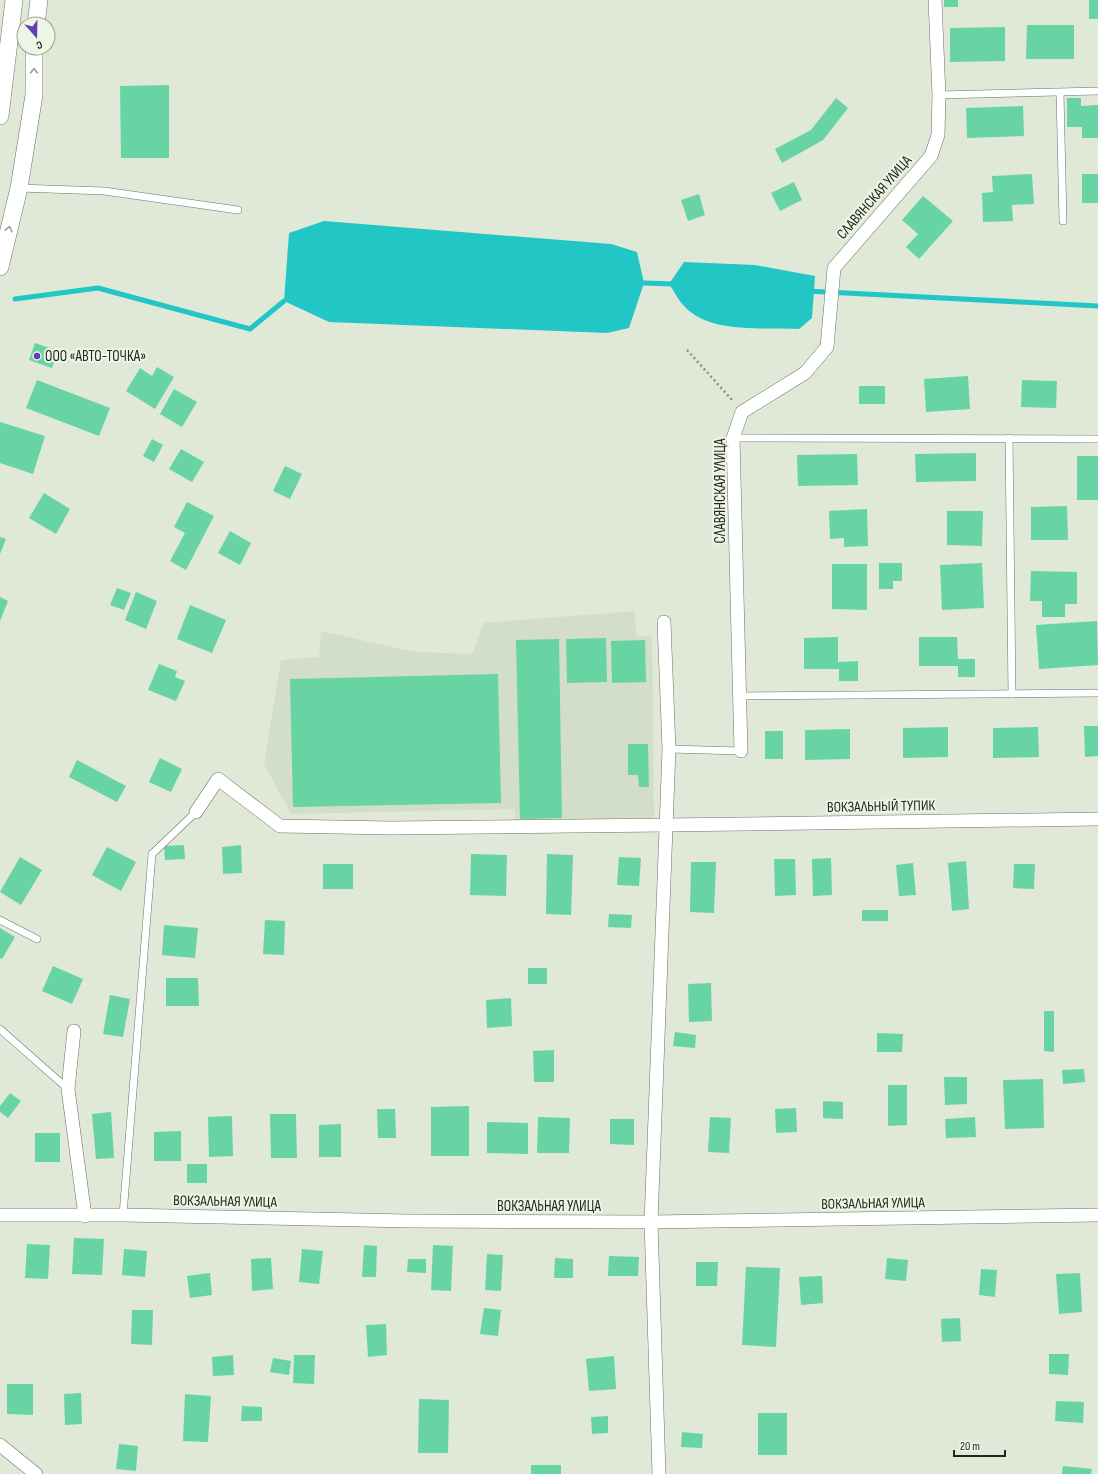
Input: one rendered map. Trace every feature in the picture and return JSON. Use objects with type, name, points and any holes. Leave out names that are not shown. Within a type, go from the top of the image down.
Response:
[{"type":"street","points":[[0,116],[4,46],[14,0]]},
{"type":"street","points":[[37,16],[39,0]]},
{"type":"street","name":"СЛАВЯНСКАЯ УЛИЦА","points":[[741,751],[733,438],[742,412],[805,373],[827,347],[834,268],[931,156],[938,135],[939,95],[935,0]]},
{"type":"street","points":[[0,267],[19,188],[34,95],[34,56]]},
{"type":"street","points":[[659,1474],[651,1222],[669,749],[664,622]]},
{"type":"street","name":"ВОКЗАЛЬНЫЙ ТУПИК","points":[[196,812],[218,780],[280,826],[399,828],[665,826],[1098,819]]},
{"type":"street","points":[[74,1031],[68,1089],[85,1216]]},
{"type":"street","name":"ВОКЗАЛЬНАЯ УЛИЦА","points":[[0,1215],[123,1215],[408,1221],[651,1222],[1098,1215]]},
{"type":"street","points":[[0,1445],[36,1474]]},
{"type":"lane","points":[[939,95],[1098,91]]},
{"type":"lane","points":[[1060,93],[1063,221]]},
{"type":"lane","points":[[19,188],[104,190],[238,210]]},
{"type":"lane","points":[[733,438],[1098,439]]},
{"type":"lane","points":[[1009,438],[1012,694]]},
{"type":"lane","points":[[740,696],[1098,693]]},
{"type":"lane","points":[[669,749],[741,751]]},
{"type":"lane","points":[[123,1215],[152,854],[196,812]]},
{"type":"lane","points":[[0,920],[36,939]]},
{"type":"lane","points":[[0,1029],[68,1089]]},
{"type":"path","points":[[687,350],[742,412]]},
{"type":"shaded area","points":[[635,611],[636,636],[652,636],[654,818],[515,822],[515,809],[291,814],[264,764],[281,660],[319,657],[321,631],[415,652],[472,654],[484,623]]},
{"type":"water","points":[[324,221],[611,244],[637,252],[644,283],[629,328],[607,333],[329,322],[284,301],[289,233]]},
{"type":"water","points":[[684,262],[755,265],[815,276],[812,318],[799,329],[739,327],[709,322],[696,316],[685,307],[669,284]]},
{"type":"building","points":[[944,0],[958,0],[958,7],[944,7]]},
{"type":"building","points":[[1089,0],[1098,0],[1098,19],[1089,19]]},
{"type":"building","points":[[1027,25],[1074,25],[1074,59],[1026,59]]},
{"type":"building","points":[[1005,27],[1005,61],[950,62],[950,28]]},
{"type":"building","points":[[169,85],[169,158],[121,158],[120,86]]},
{"type":"building","points":[[836,98],[848,108],[823,140],[782,163],[775,149],[811,130]]},
{"type":"building","points":[[1067,98],[1081,98],[1081,106],[1098,105],[1098,138],[1082,138],[1082,127],[1067,127]]},
{"type":"building","points":[[1023,106],[1024,136],[967,138],[966,108]]},
{"type":"building","points":[[1032,174],[1034,204],[1012,205],[1013,221],[983,222],[982,193],[993,192],[992,176]]},
{"type":"building","points":[[1082,174],[1098,174],[1098,203],[1082,203]]},
{"type":"building","points":[[794,182],[802,200],[780,211],[771,193]]},
{"type":"building","points":[[699,194],[705,215],[688,221],[681,200]]},
{"type":"building","points":[[923,196],[953,221],[919,259],[906,247],[918,234],[902,220]]},
{"type":"building","points":[[35,343],[58,351],[52,368],[29,360]]},
{"type":"building","points":[[157,367],[174,377],[155,409],[126,391],[140,368],[152,376]]},
{"type":"building","points":[[968,376],[970,409],[926,412],[924,379]]},
{"type":"building","points":[[37,380],[110,408],[99,436],[26,408]]},
{"type":"building","points":[[1022,380],[1057,381],[1056,408],[1021,407]]},
{"type":"building","points":[[859,386],[885,386],[885,404],[859,404]]},
{"type":"building","points":[[174,389],[197,402],[182,427],[160,414]]},
{"type":"building","points":[[0,422],[45,436],[33,474],[0,463]]},
{"type":"building","points":[[152,439],[163,445],[154,462],[143,456]]},
{"type":"building","points":[[181,449],[204,462],[192,482],[169,469]]},
{"type":"building","points":[[976,453],[976,481],[916,482],[915,454]]},
{"type":"building","points":[[857,454],[858,485],[798,486],[797,455]]},
{"type":"building","points":[[1077,456],[1098,456],[1098,500],[1077,500]]},
{"type":"building","points":[[285,466],[302,474],[290,499],[273,491]]},
{"type":"building","points":[[44,493],[70,509],[56,534],[29,518]]},
{"type":"building","points":[[187,502],[214,516],[186,570],[170,561],[185,533],[174,527]]},
{"type":"building","points":[[1067,506],[1068,540],[1031,540],[1031,507]]},
{"type":"building","points":[[867,509],[868,546],[844,547],[844,538],[830,539],[829,511]]},
{"type":"building","points":[[947,511],[983,511],[982,546],[947,545]]},
{"type":"building","points":[[230,531],[251,543],[240,565],[218,553]]},
{"type":"building","points":[[0,537],[6,539],[0,554]]},
{"type":"building","points":[[879,563],[902,563],[902,581],[893,581],[893,589],[879,589]]},
{"type":"building","points":[[982,563],[984,608],[942,610],[940,565]]},
{"type":"building","points":[[832,564],[867,564],[867,610],[832,609]]},
{"type":"building","points":[[1031,571],[1077,572],[1077,604],[1065,604],[1065,617],[1042,617],[1042,601],[1030,601]]},
{"type":"building","points":[[117,588],[131,593],[124,610],[110,605]]},
{"type":"building","points":[[136,592],[157,601],[146,629],[125,620]]},
{"type":"building","points":[[0,597],[8,601],[0,621]]},
{"type":"building","points":[[190,605],[226,620],[212,653],[177,639]]},
{"type":"building","points":[[1097,621],[1098,665],[1039,669],[1036,625]]},
{"type":"building","points":[[838,637],[838,662],[858,661],[858,681],[839,681],[839,669],[804,669],[804,638]]},
{"type":"building","points":[[919,637],[957,637],[958,659],[975,659],[975,677],[958,677],[958,666],[919,666]]},
{"type":"building","points":[[606,638],[607,682],[567,683],[566,639]]},
{"type":"building","points":[[559,639],[562,818],[520,819],[516,640]]},
{"type":"building","points":[[645,640],[646,682],[612,683],[611,641]]},
{"type":"building","points":[[159,664],[177,671],[175,677],[185,681],[176,701],[148,690]]},
{"type":"building","points":[[498,674],[501,803],[293,807],[290,679]]},
{"type":"building","points":[[1084,726],[1098,726],[1098,756],[1085,757]]},
{"type":"building","points":[[948,727],[948,757],[903,758],[903,728]]},
{"type":"building","points":[[1038,727],[1039,757],[993,758],[993,728]]},
{"type":"building","points":[[850,729],[850,759],[805,760],[805,730]]},
{"type":"building","points":[[765,731],[783,731],[783,759],[765,759]]},
{"type":"building","points":[[628,744],[648,744],[649,787],[639,787],[638,775],[628,775]]},
{"type":"building","points":[[160,758],[182,769],[171,792],[149,782]]},
{"type":"building","points":[[77,760],[126,786],[117,802],[69,777]]},
{"type":"building","points":[[184,845],[185,859],[165,860],[164,846]]},
{"type":"building","points":[[241,845],[242,873],[223,874],[222,847]]},
{"type":"building","points":[[107,847],[136,862],[121,891],[92,875]]},
{"type":"building","points":[[471,854],[507,855],[506,896],[470,895]]},
{"type":"building","points":[[547,854],[573,855],[571,915],[546,914]]},
{"type":"building","points":[[20,857],[42,870],[21,905],[0,892]]},
{"type":"building","points":[[619,857],[641,858],[639,886],[617,885]]},
{"type":"building","points":[[831,858],[832,895],[813,896],[812,859]]},
{"type":"building","points":[[774,859],[795,859],[796,895],[775,896]]},
{"type":"building","points":[[966,861],[969,909],[952,911],[948,863]]},
{"type":"building","points":[[691,862],[716,862],[714,913],[690,912]]},
{"type":"building","points":[[913,863],[916,895],[899,896],[896,865]]},
{"type":"building","points":[[323,864],[353,864],[353,889],[323,889]]},
{"type":"building","points":[[1014,864],[1035,864],[1034,889],[1013,888]]},
{"type":"building","points":[[862,910],[888,910],[888,921],[862,921]]},
{"type":"building","points":[[609,914],[632,915],[631,928],[608,927]]},
{"type":"building","points":[[265,920],[285,921],[284,955],[263,954]]},
{"type":"building","points":[[164,925],[198,928],[195,958],[162,955]]},
{"type":"building","points":[[0,928],[15,937],[2,959],[0,958]]},
{"type":"building","points":[[53,966],[83,979],[72,1004],[42,991]]},
{"type":"building","points":[[528,968],[547,968],[547,984],[528,984]]},
{"type":"building","points":[[166,978],[198,978],[199,1006],[166,1006]]},
{"type":"building","points":[[711,983],[712,1021],[689,1022],[688,984]]},
{"type":"building","points":[[110,995],[130,999],[123,1037],[103,1034]]},
{"type":"building","points":[[511,998],[512,1026],[487,1028],[486,1000]]},
{"type":"building","points":[[1044,1011],[1054,1011],[1054,1052],[1044,1051]]},
{"type":"building","points":[[675,1032],[696,1035],[695,1048],[673,1046]]},
{"type":"building","points":[[877,1033],[903,1034],[902,1052],[877,1052]]},
{"type":"building","points":[[554,1050],[554,1082],[534,1082],[533,1051]]},
{"type":"building","points":[[1084,1069],[1085,1082],[1063,1084],[1062,1070]]},
{"type":"building","points":[[944,1077],[967,1077],[967,1104],[945,1105]]},
{"type":"building","points":[[1043,1079],[1044,1128],[1005,1129],[1003,1080]]},
{"type":"building","points":[[888,1085],[907,1085],[907,1125],[888,1126]]},
{"type":"building","points":[[10,1093],[21,1101],[8,1118],[0,1112],[0,1106]]},
{"type":"building","points":[[823,1101],[843,1102],[843,1119],[823,1118]]},
{"type":"building","points":[[469,1106],[469,1156],[431,1156],[431,1107]]},
{"type":"building","points":[[796,1108],[797,1132],[776,1133],[775,1109]]},
{"type":"building","points":[[377,1109],[395,1109],[396,1138],[378,1138]]},
{"type":"building","points":[[111,1112],[114,1158],[96,1159],[92,1114]]},
{"type":"building","points":[[270,1114],[296,1114],[297,1158],[271,1158]]},
{"type":"building","points":[[232,1116],[233,1156],[209,1157],[208,1117]]},
{"type":"building","points":[[538,1117],[570,1118],[569,1153],[537,1153]]},
{"type":"building","points":[[710,1117],[731,1118],[729,1153],[708,1152]]},
{"type":"building","points":[[975,1117],[976,1137],[946,1138],[945,1119]]},
{"type":"building","points":[[610,1119],[634,1119],[634,1145],[610,1144]]},
{"type":"building","points":[[487,1122],[528,1123],[528,1154],[487,1153]]},
{"type":"building","points":[[341,1124],[341,1157],[319,1157],[319,1125]]},
{"type":"building","points":[[181,1131],[181,1161],[154,1161],[154,1132]]},
{"type":"building","points":[[35,1133],[60,1133],[60,1162],[35,1162]]},
{"type":"building","points":[[187,1164],[207,1164],[207,1183],[187,1183]]},
{"type":"building","points":[[74,1238],[104,1239],[102,1275],[72,1274]]},
{"type":"building","points":[[27,1244],[50,1245],[48,1279],[25,1278]]},
{"type":"building","points":[[364,1245],[377,1246],[376,1277],[362,1277]]},
{"type":"building","points":[[433,1245],[453,1246],[451,1291],[431,1290]]},
{"type":"building","points":[[124,1249],[147,1251],[145,1277],[122,1275]]},
{"type":"building","points":[[302,1249],[323,1251],[319,1284],[299,1282]]},
{"type":"building","points":[[487,1254],[503,1255],[501,1291],[485,1290]]},
{"type":"building","points":[[609,1256],[639,1257],[638,1276],[608,1276]]},
{"type":"building","points":[[271,1258],[273,1289],[252,1291],[251,1259]]},
{"type":"building","points":[[555,1258],[573,1259],[573,1278],[554,1278]]},
{"type":"building","points":[[887,1258],[908,1260],[906,1281],[885,1279]]},
{"type":"building","points":[[408,1259],[426,1259],[426,1273],[407,1272]]},
{"type":"building","points":[[696,1262],[718,1262],[717,1286],[696,1286]]},
{"type":"building","points":[[746,1267],[780,1268],[776,1347],[742,1345]]},
{"type":"building","points":[[981,1269],[997,1270],[995,1297],[979,1295]]},
{"type":"building","points":[[210,1273],[212,1295],[190,1298],[187,1276]]},
{"type":"building","points":[[1080,1273],[1082,1312],[1059,1314],[1056,1274]]},
{"type":"building","points":[[822,1276],[823,1303],[801,1305],[799,1277]]},
{"type":"building","points":[[484,1308],[501,1310],[498,1336],[480,1334]]},
{"type":"building","points":[[132,1310],[153,1310],[152,1345],[131,1344]]},
{"type":"building","points":[[960,1318],[961,1341],[942,1342],[941,1319]]},
{"type":"building","points":[[386,1324],[387,1355],[368,1357],[366,1325]]},
{"type":"building","points":[[1049,1354],[1069,1354],[1068,1375],[1049,1374]]},
{"type":"building","points":[[233,1355],[234,1375],[213,1376],[212,1357]]},
{"type":"building","points":[[294,1355],[315,1355],[314,1384],[293,1383]]},
{"type":"building","points":[[614,1356],[616,1389],[589,1391],[586,1359]]},
{"type":"building","points":[[273,1358],[291,1361],[289,1375],[270,1372]]},
{"type":"building","points":[[7,1384],[33,1384],[33,1415],[7,1414]]},
{"type":"building","points":[[81,1393],[82,1424],[65,1425],[64,1394]]},
{"type":"building","points":[[185,1394],[211,1396],[208,1442],[183,1441]]},
{"type":"building","points":[[419,1399],[449,1400],[448,1453],[418,1453]]},
{"type":"building","points":[[1056,1401],[1084,1402],[1083,1423],[1055,1421]]},
{"type":"building","points":[[242,1406],[262,1407],[262,1421],[241,1421]]},
{"type":"building","points":[[758,1413],[787,1413],[787,1455],[758,1455]]},
{"type":"building","points":[[608,1416],[608,1433],[592,1434],[591,1417]]},
{"type":"building","points":[[682,1432],[703,1434],[702,1448],[681,1447]]},
{"type":"building","points":[[119,1444],[138,1446],[136,1471],[116,1469]]},
{"type":"building","points":[[531,1465],[561,1465],[561,1474],[531,1474]]},
{"type":"building","points":[[1063,1466],[1092,1469],[1091,1474],[1062,1474]]},
{"type":"waterway","points":[[644,283],[674,284]]},
{"type":"waterway","points":[[15,299],[98,288],[250,329],[284,301]]},
{"type":"waterway","points":[[807,291],[1098,306]]},
{"type":"place","name":"ООО «АВТО-ТОЧКА»","points":[[37,356]]}]
